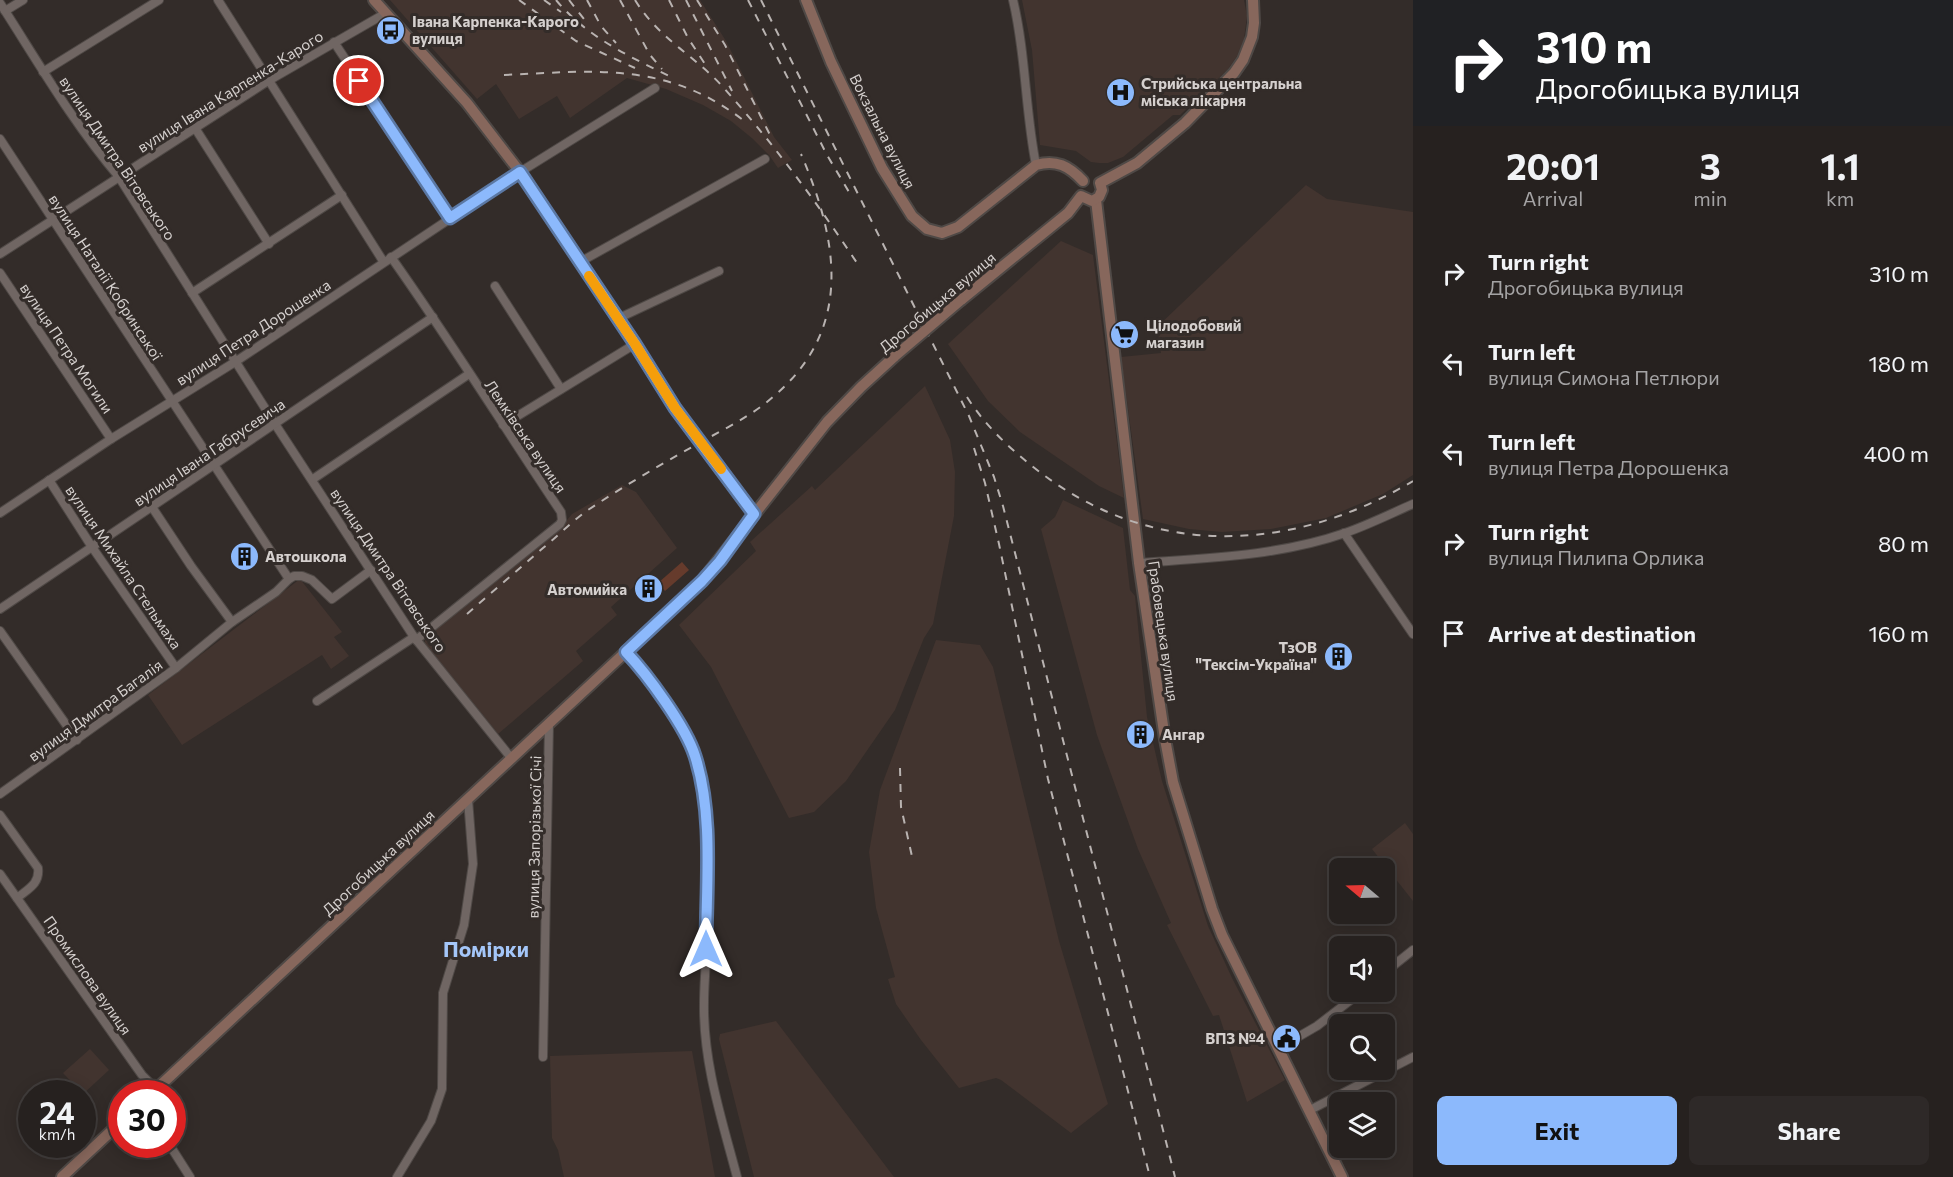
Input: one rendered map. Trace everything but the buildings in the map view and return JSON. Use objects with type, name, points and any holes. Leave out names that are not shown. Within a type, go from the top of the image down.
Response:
[{"type":"main road","points":[[374,0],[467,103],[520,172],[675,408],[754,514]]},
{"type":"main road","name":"Вокзальна вулиця","points":[[806,0],[831,62],[882,168],[912,216],[927,230],[942,233],[958,227],[1036,165]]},
{"type":"main road","points":[[1100,183],[1137,163],[1185,123],[1234,73],[1243,60],[1252,37],[1253,0]]},
{"type":"main road","points":[[1036,165],[1048,162],[1059,163],[1073,170],[1083,181]]},
{"type":"main road","points":[[1094,178],[1100,183],[1101,194],[1096,200],[1088,200],[1081,196],[1080,188],[1083,181],[1094,178]]},
{"type":"main road","name":"Дрогобицька вулиця","points":[[166,1080],[702,581],[827,422],[861,387],[895,356],[1068,213],[1081,196]]},
{"type":"main road","name":"Грабовецька вулиця","points":[[1096,200],[1139,563],[1173,782],[1222,935],[1342,1177]]},
{"type":"main road","points":[[62,1177],[108,1134]]},
{"type":"street","points":[[5,11],[23,0]]},
{"type":"street","points":[[43,72],[159,0]]},
{"type":"street","name":"Лемківська вулиця","points":[[218,0],[342,195],[387,259],[433,317],[561,512],[560,524],[415,639]]},
{"type":"street","points":[[1013,0],[1023,54],[1029,132],[1036,165]]},
{"type":"street","name":"вулиця Дмитра Вітовського","points":[[0,3],[95,149],[119,177],[415,639],[512,759]]},
{"type":"street","name":"вулиця Івана Карпенка-Карого","points":[[0,254],[268,81],[386,13]]},
{"type":"street","points":[[334,42],[450,218]]},
{"type":"street","name":"вулиця Петра Дорошенка","points":[[0,513],[111,439],[236,362],[520,172],[655,88]]},
{"type":"street","points":[[195,128],[269,244]]},
{"type":"street","name":"вулиця Наталії Кобринської","points":[[0,139],[288,579]]},
{"type":"street","points":[[580,262],[765,159]]},
{"type":"street","points":[[192,293],[342,195]]},
{"type":"street","points":[[617,318],[719,271]]},
{"type":"street","name":"вулиця Петра Могили","points":[[0,273],[111,439]]},
{"type":"street","points":[[495,286],[561,389]]},
{"type":"street","name":"вулиця Івана Габрусевича","points":[[0,609],[433,317]]},
{"type":"street","points":[[502,425],[635,344]]},
{"type":"street","name":"Лемківська вулиця","points":[[392,426],[470,374]]},
{"type":"street","name":"вулиця Дмитра Вітовського","points":[[313,479],[392,426]]},
{"type":"street","name":"вулиця Михайла Стельмаха","points":[[49,480],[92,548],[176,668]]},
{"type":"street","points":[[1139,563],[1267,551],[1344,533],[1413,504]]},
{"type":"street","points":[[152,507],[232,622]]},
{"type":"street","points":[[1344,533],[1413,634]]},
{"type":"street","points":[[288,579],[302,576],[312,580],[332,599],[371,570]]},
{"type":"street","name":"вулиця Дмитра Багалія","points":[[0,794],[176,668],[232,622],[276,592],[288,579]]},
{"type":"street","points":[[0,631],[77,740]]},
{"type":"street","points":[[317,701],[415,639]]},
{"type":"street","points":[[626,652],[638,665],[684,732],[694,754],[700,776],[706,824],[704,1004],[708,1054],[718,1108],[738,1177]]},
{"type":"street","name":"вулиця Запорізької Січі","points":[[543,1057],[549,724]]},
{"type":"street","points":[[397,1177],[431,1121],[442,1089],[443,993],[464,925],[473,864],[468,799]]},
{"type":"street","points":[[0,815],[38,868],[39,877],[35,883],[17,898]]},
{"type":"street","name":"Промислова вулиця","points":[[0,874],[146,1080]]},
{"type":"street","points":[[1395,964],[1413,950]]},
{"type":"street","points":[[1279,1048],[1317,1026],[1348,1002]]},
{"type":"street","points":[[1310,1110],[1413,1057]]},
{"type":"street","points":[[178,1158],[190,1177]]},
{"type":"shaded area","points":[[390,0],[700,0],[726,41],[774,137],[792,160],[778,168],[753,139],[731,121],[703,105],[666,89],[627,78],[570,118],[557,96],[519,119],[496,84],[477,99]]},
{"type":"shaded area","name":"Стрийська центральна міська лікарня","points":[[1022,0],[1244,0],[1247,16],[1244,39],[1237,56],[1228,69],[1180,115],[1173,115],[1123,157],[1108,163],[1099,163],[1091,162],[1076,151],[1040,145],[1032,50]]},
{"type":"shaded area","points":[[1306,185],[1327,199],[1413,212],[1413,475],[1383,494],[1326,518],[1271,529],[1222,532],[1189,529],[1143,519],[1121,357],[1161,353],[1157,327]]},
{"type":"shaded area","points":[[1061,241],[1093,255],[1124,498],[1099,486],[1020,432],[988,401],[948,344]]},
{"type":"shaded area","points":[[925,386],[950,440],[955,472],[954,516],[933,624],[924,638],[895,710],[846,781],[814,812],[789,818],[711,667],[679,625],[756,551],[750,542],[812,486],[815,490]]},
{"type":"shaded area","points":[[622,485],[636,492],[677,548],[611,607],[617,615],[576,651],[583,661],[498,734],[425,645],[425,636],[562,526],[572,514]]},
{"type":"shaded area","points":[[1063,500],[1123,528],[1130,590],[1135,596],[1147,717],[1162,781],[1208,926],[1285,1080],[1247,1102],[1219,1015],[1213,1016],[1167,925],[1171,923],[1138,849],[1097,735],[1041,529],[1055,517]]},
{"type":"shaded area","points":[[682,562],[689,570],[665,591],[658,583]]},
{"type":"shaded area","points":[[300,579],[342,632],[334,637],[349,656],[331,669],[322,655],[182,745],[148,695]]},
{"type":"shaded area","points":[[936,640],[980,645],[993,667],[1059,941],[1108,1104],[1071,1133],[1001,1080],[996,1078],[959,1088],[896,1004],[888,979],[895,977],[876,908],[869,852],[880,790]]},
{"type":"shaded area","points":[[1405,823],[1413,834],[1413,901],[1395,878],[1395,858],[1379,858],[1372,849]]},
{"type":"shaded area","points":[[776,1021],[894,1177],[754,1177],[719,1039],[720,1034]]},
{"type":"shaded area","points":[[90,1049],[109,1070],[96,1082],[96,1080],[70,1080],[63,1073]]},
{"type":"shaded area","points":[[692,1051],[715,1177],[564,1177],[558,1150],[552,1138],[550,1056]]},
{"type":"railway","points":[[519,0],[576,41],[635,68]]},
{"type":"railway","points":[[544,0],[561,12]]},
{"type":"railway","points":[[556,0],[594,35],[623,53],[669,76]]},
{"type":"railway","points":[[569,0],[584,19]]},
{"type":"railway","points":[[587,0],[601,26],[616,43]]},
{"type":"railway","points":[[620,0],[650,55],[662,69]]},
{"type":"railway","points":[[635,0],[655,26],[712,76],[759,129],[826,217],[857,263]]},
{"type":"railway","points":[[669,0],[688,38],[705,64]]},
{"type":"railway","points":[[686,0],[732,91]]},
{"type":"railway","points":[[697,0],[725,45],[771,137]]},
{"type":"railway","points":[[748,0],[827,155],[849,192]]},
{"type":"railway","points":[[761,0],[969,416],[994,477],[1175,1177]]},
{"type":"railway","points":[[504,75],[599,72],[657,79],[686,88],[714,101],[743,120]]},
{"type":"railway","points":[[467,614],[582,514],[748,415],[766,403],[800,370],[817,342],[827,312],[831,282],[830,250],[824,219],[801,154]]},
{"type":"railway","points":[[967,397],[988,425],[1014,451],[1076,496],[1123,518],[1170,531],[1219,536],[1268,533],[1317,523],[1366,505],[1413,481]]},
{"type":"railway","points":[[974,448],[985,483],[999,544],[1048,779],[1150,1177]]},
{"type":"railway","points":[[900,768],[901,807],[913,861]]},
{"type":"slow traffic","points":[[589,276],[675,408],[721,469]]},
{"type":"place","name":"Івана Карпенка-Карого вулиця","points":[[391,30]]},
{"type":"place","name":"Стрийська центральна міська лікарня","points":[[1120,92]]},
{"type":"place","name":"Цілодобовий магазин","points":[[1125,334]]},
{"type":"place","name":"Автошкола","points":[[244,556]]},
{"type":"place","name":"Автомийка","points":[[648,589]]},
{"type":"place","name":"ТзОВ \"Тексім-Україна\"","points":[[1338,656]]},
{"type":"place","name":"Ангар","points":[[1141,734]]},
{"type":"place","name":"ВПЗ №4","points":[[1286,1038]]},
{"type":"district","name":"Помірки","points":[[486,948]]},
{"type":"route","points":[[359,81],[450,218],[520,172],[675,408],[754,514],[720,561],[702,581],[626,652],[638,665],[684,732],[694,754],[700,776],[706,824],[706,949]]}]
